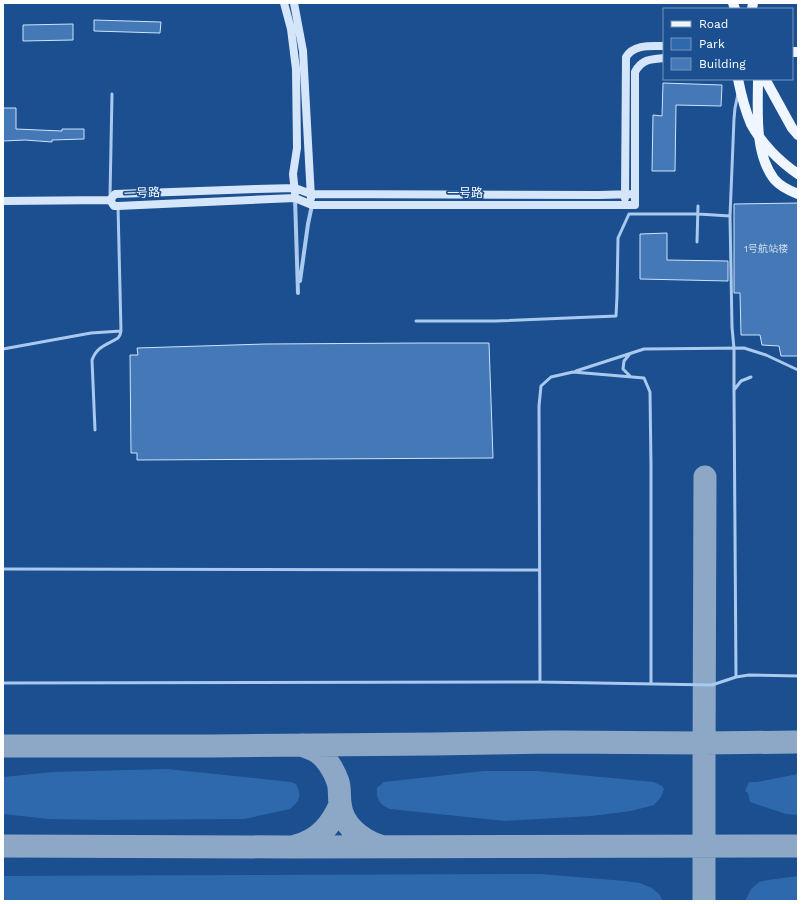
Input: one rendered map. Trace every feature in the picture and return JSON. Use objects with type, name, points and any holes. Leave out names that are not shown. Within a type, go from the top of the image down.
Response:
[{"type":"main road","points":[[284,3],[291,29],[296,70],[297,148],[293,174],[295,198]]},
{"type":"main road","points":[[294,3],[303,51],[312,205]]},
{"type":"main road","points":[[625,205],[626,57],[636,48],[663,46]]},
{"type":"main road","points":[[635,194],[635,72],[642,62],[656,58],[663,58]]},
{"type":"main road","points":[[738,80],[751,123],[764,142],[777,156],[795,170]]},
{"type":"main road","points":[[758,80],[758,123],[760,142],[764,158],[775,181],[798,194]]},
{"type":"main road","points":[[766,80],[792,128],[798,135]]},
{"type":"main road","name":"一号路","points":[[256,188],[295,188],[311,194],[635,194],[635,205],[312,205],[295,198],[114,206],[110,200],[115,194],[256,188]]},
{"type":"main road","points":[[3,201],[110,200]]},
{"type":"street","points":[[295,198],[298,293],[312,205]]},
{"type":"lane","points":[[736,677],[734,349],[732,327],[730,216],[734,119],[741,80]]},
{"type":"lane","points":[[110,200],[112,94]]},
{"type":"lane","points":[[95,430],[92,360],[98,349],[118,338],[121,331],[118,206]]},
{"type":"lane","points":[[697,242],[698,206]]},
{"type":"lane","points":[[416,321],[495,322],[616,316],[618,296],[618,238],[628,214],[698,214],[730,216]]},
{"type":"lane","points":[[3,349],[91,333],[121,331]]},
{"type":"lane","points":[[540,682],[539,406],[541,386],[551,377],[573,372],[644,349],[744,348],[766,355],[798,370]]},
{"type":"lane","points":[[630,354],[624,361],[623,369],[630,377]]},
{"type":"lane","points":[[573,372],[644,378],[650,392],[651,684]]},
{"type":"lane","points":[[734,390],[741,381],[751,376]]},
{"type":"lane","points":[[3,569],[539,570]]},
{"type":"lane","points":[[3,683],[540,682],[712,685],[736,677],[749,675],[798,676]]},
{"type":"green space","points":[[167,769],[291,782],[296,784],[299,792],[299,798],[290,809],[244,819],[49,819],[3,814],[3,777],[53,772]]},
{"type":"green space","points":[[484,771],[537,771],[654,782],[662,786],[664,789],[661,797],[654,805],[631,811],[592,816],[505,821],[390,809],[379,802],[377,796],[377,788],[384,782]]},
{"type":"green space","points":[[798,774],[798,815],[786,814],[750,802],[748,793],[745,791],[749,782],[757,782]]},
{"type":"green space","points":[[541,874],[640,883],[652,888],[659,894],[663,901],[3,901],[3,876]]},
{"type":"green space","points":[[798,876],[798,901],[745,901],[751,889],[759,882]]},
{"type":"building","points":[[94,20],[161,22],[160,33],[94,31]]},
{"type":"building","points":[[73,24],[73,40],[23,41],[23,25]]},
{"type":"building","points":[[663,83],[722,85],[721,106],[676,105],[675,171],[652,171],[653,115],[662,116]]},
{"type":"building","points":[[3,108],[16,108],[16,129],[62,131],[62,129],[84,129],[84,139],[52,140],[52,142],[25,140],[3,141]]},
{"type":"building","points":[[798,203],[798,356],[781,356],[779,346],[762,345],[760,335],[741,335],[740,293],[734,293],[734,204]]},
{"type":"building","points":[[667,233],[667,260],[728,261],[728,281],[640,279],[640,234]]},
{"type":"building","points":[[489,343],[493,458],[137,460],[137,453],[131,453],[130,355],[138,355],[137,348],[265,344]]},
{"type":"taxiway","points":[[704,901],[705,477]]},
{"type":"taxiway","points":[[3,746],[210,746],[555,742],[798,742]]},
{"type":"taxiway","points":[[302,745],[322,755],[332,768],[339,784],[340,800],[344,818],[349,825],[360,836],[380,846]]},
{"type":"taxiway","points":[[296,846],[318,836],[333,819],[340,805]]},
{"type":"taxiway","points":[[3,846],[798,846]]}]
